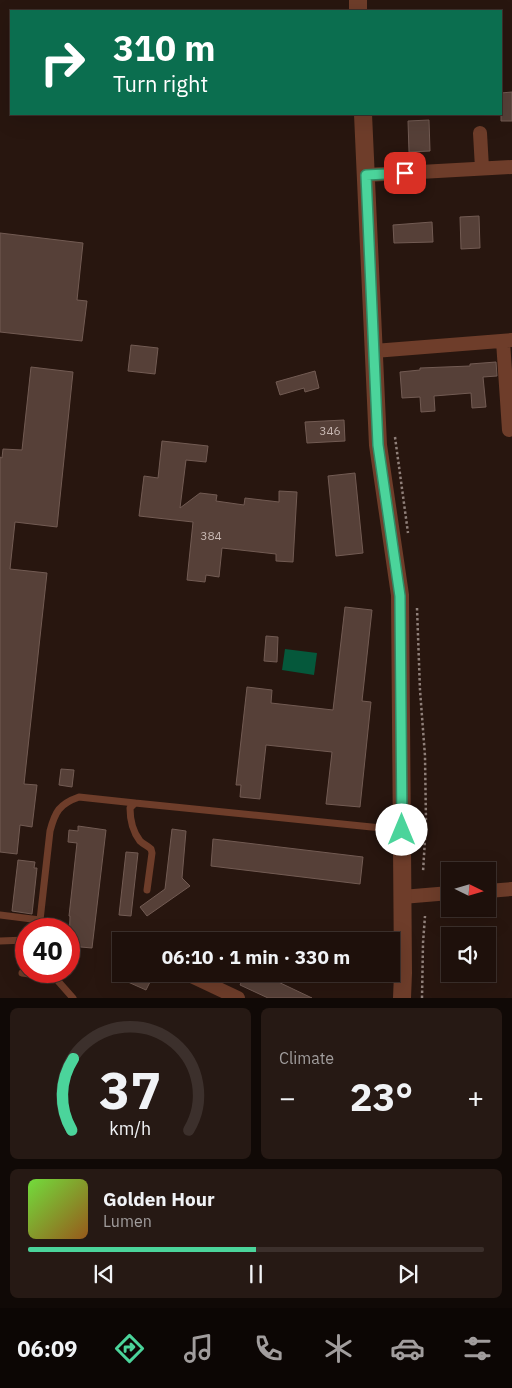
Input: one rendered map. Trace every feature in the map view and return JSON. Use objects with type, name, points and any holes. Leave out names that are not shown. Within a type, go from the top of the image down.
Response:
[{"type":"street","points":[[363,115],[378,445],[400,596],[402,998]]},
{"type":"street","points":[[480,133],[482,168]]},
{"type":"street","points":[[366,175],[512,167]]},
{"type":"street","points":[[374,351],[508,340],[509,430]]},
{"type":"street","points":[[496,890],[512,889]]},
{"type":"street","points":[[402,898],[441,895]]},
{"type":"street","points":[[204,982],[238,998]]},
{"type":"lane","points":[[40,918],[50,831],[54,818],[60,806],[79,797],[402,830]]},
{"type":"lane","points":[[135,803],[130,808],[132,825],[141,842],[151,849],[152,853],[148,890]]},
{"type":"lane","points":[[0,915],[24,918]]},
{"type":"lane","points":[[0,942],[15,941]]},
{"type":"lane","points":[[60,983],[73,998]]},
{"type":"path","points":[[422,998],[423,943],[426,916]]},
{"type":"shaded area","points":[[285,649],[317,653],[314,675],[282,670]]},
{"type":"building","points":[[512,92],[512,121],[501,121],[502,93]]},
{"type":"building","points":[[429,120],[430,151],[409,152],[408,121]]},
{"type":"building","points":[[479,216],[480,248],[461,249],[460,217]]},
{"type":"building","points":[[432,222],[433,242],[394,243],[393,225]]},
{"type":"building","points":[[0,233],[83,243],[77,300],[87,301],[82,341],[0,332]]},
{"type":"building","points":[[131,345],[158,348],[155,374],[128,371]]},
{"type":"building","points":[[496,362],[497,376],[483,377],[486,407],[472,408],[471,393],[434,396],[435,411],[421,412],[420,397],[402,398],[400,372],[420,370],[420,368],[470,366],[470,364]]},
{"type":"building","points":[[31,367],[73,372],[57,527],[15,522],[10,569],[47,573],[24,784],[37,785],[32,827],[20,825],[17,854],[0,852],[0,457],[2,458],[3,449],[22,450]]},
{"type":"building","points":[[315,371],[319,388],[305,392],[304,388],[280,395],[276,382]]},
{"type":"building","points":[[344,420],[345,441],[307,443],[305,422]]},
{"type":"building","points":[[162,441],[208,446],[206,462],[186,460],[180,508],[200,493],[217,495],[216,501],[244,505],[245,498],[279,502],[279,491],[297,492],[293,562],[276,561],[276,554],[222,548],[219,577],[206,575],[205,582],[187,580],[193,522],[139,516],[144,476],[158,478]]},
{"type":"building","points":[[355,473],[363,553],[336,556],[328,476]]},
{"type":"building","points":[[345,607],[372,610],[362,701],[371,702],[360,807],[326,804],[332,752],[266,745],[260,799],[240,797],[241,785],[236,785],[247,687],[272,690],[271,703],[333,710]]},
{"type":"building","points":[[266,636],[278,637],[277,662],[264,661]]},
{"type":"building","points":[[61,769],[74,770],[72,787],[59,785]]},
{"type":"building","points":[[78,826],[106,830],[92,948],[80,947],[80,918],[70,918],[69,916],[77,843],[68,842],[69,830],[78,831]]},
{"type":"building","points":[[172,829],[186,831],[182,878],[190,886],[147,916],[140,907],[165,889]]},
{"type":"building","points":[[213,839],[363,857],[360,884],[211,866]]},
{"type":"building","points":[[126,852],[138,853],[131,916],[119,915]]},
{"type":"building","points":[[18,860],[35,862],[34,868],[37,868],[32,914],[12,911]]},
{"type":"building","points":[[128,982],[150,982],[146,990]]},
{"type":"building","points":[[241,982],[278,982],[312,998],[268,998],[240,985]]},
{"type":"route","points":[[402,830],[400,596],[378,445],[366,175],[405,173]]}]
